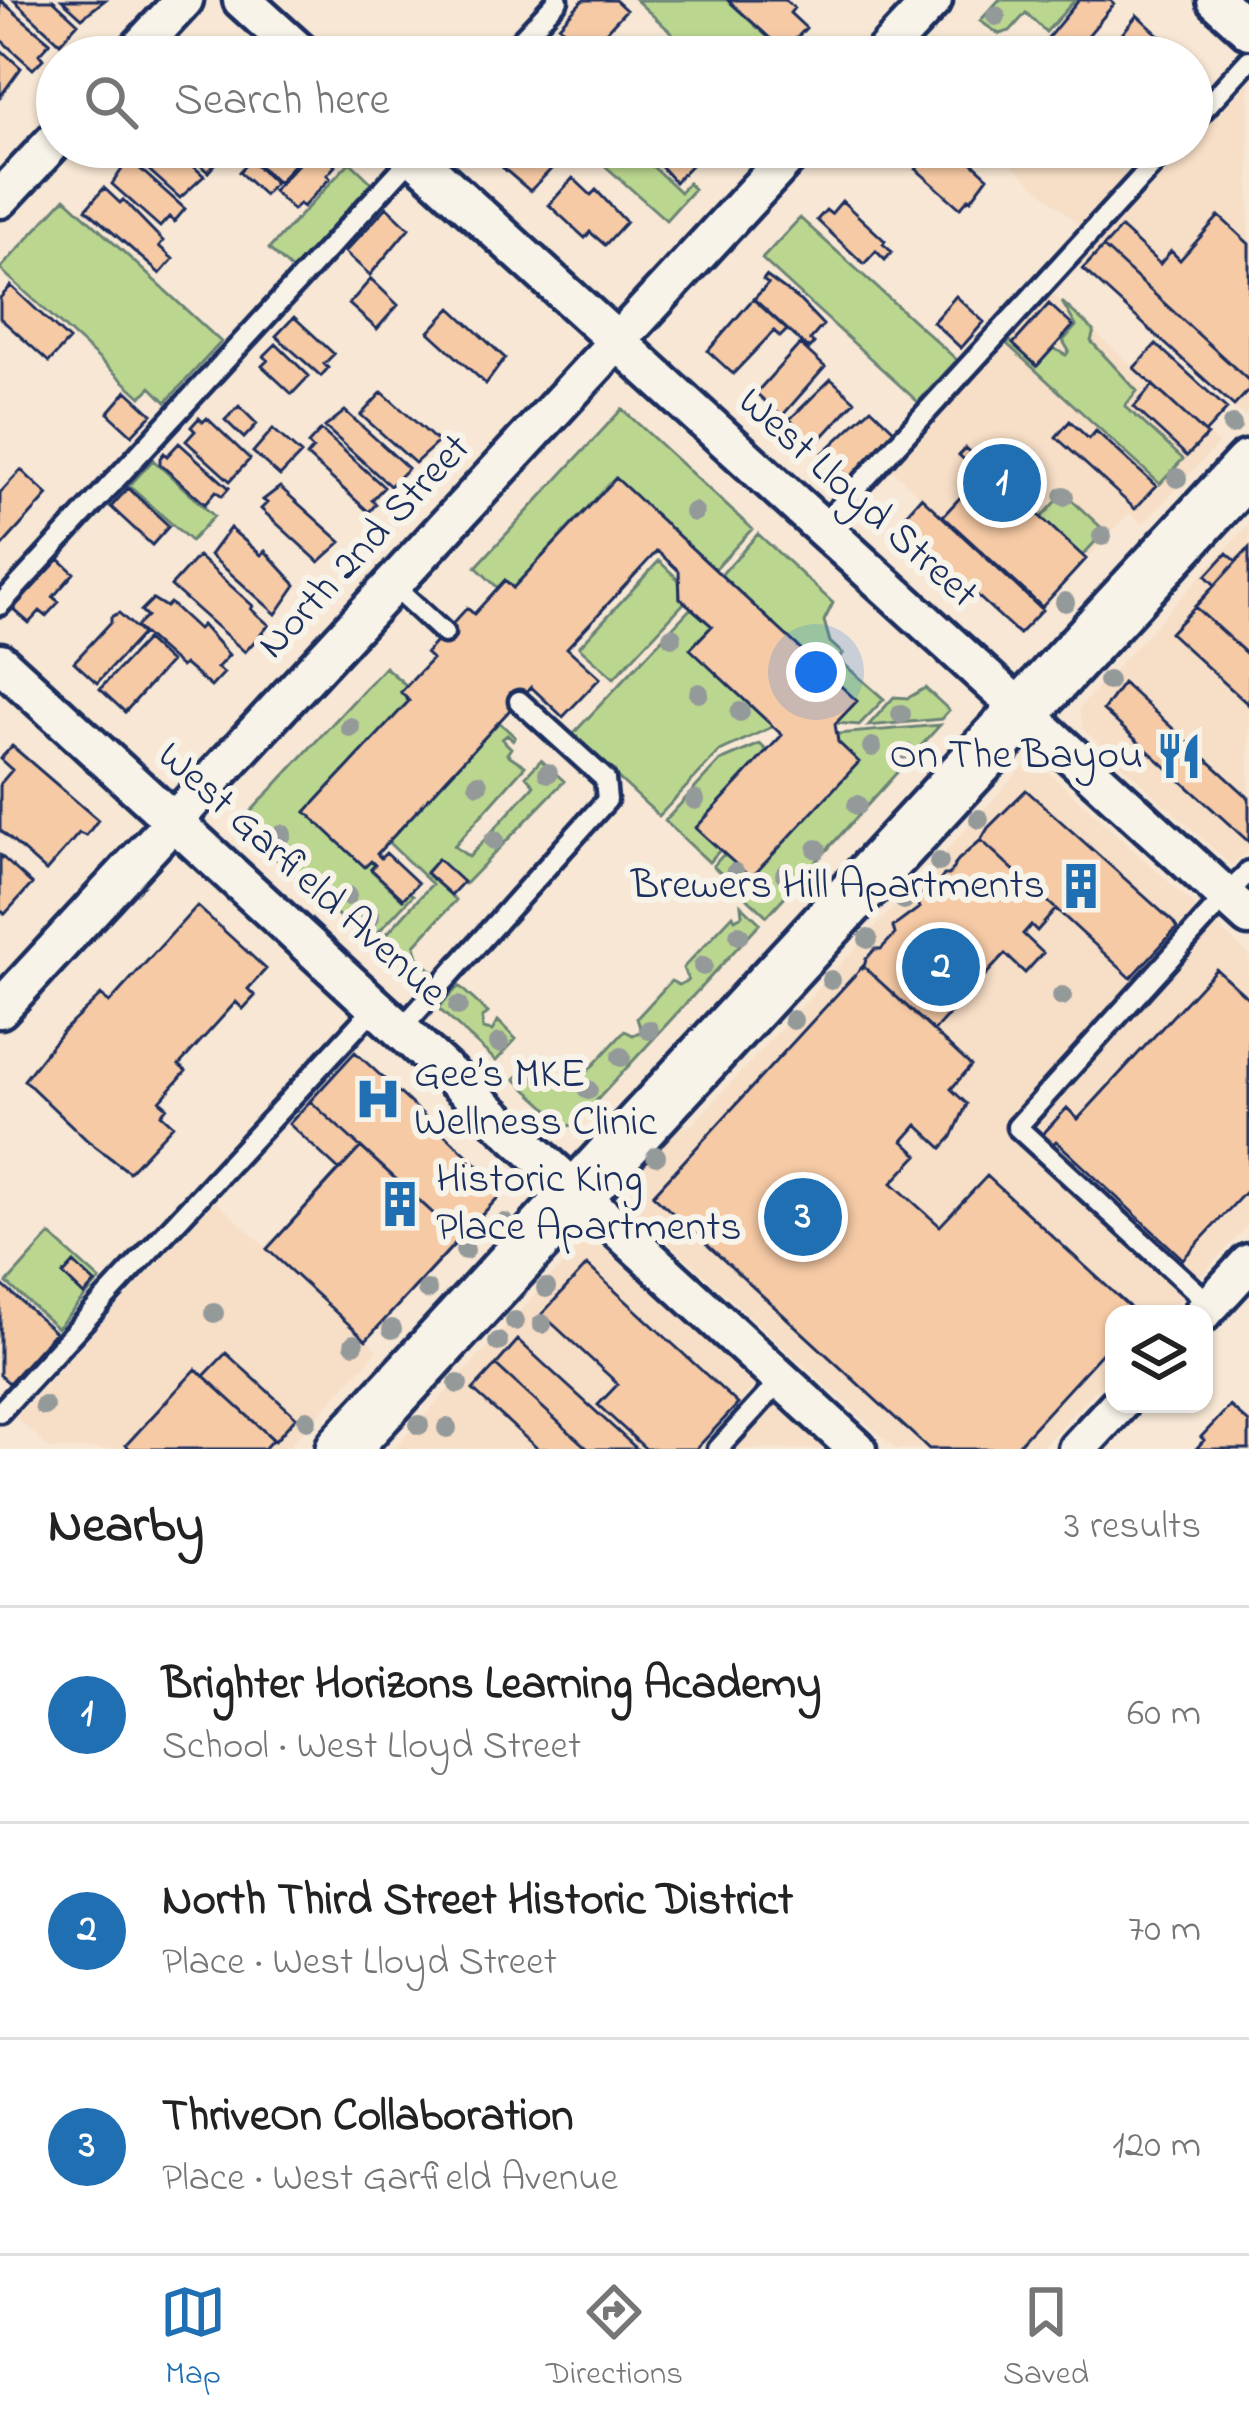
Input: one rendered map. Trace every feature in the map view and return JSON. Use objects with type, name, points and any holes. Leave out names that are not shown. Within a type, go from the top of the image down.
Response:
[{"type":"main road","points":[[342,1449],[1249,467]]},
{"type":"street","points":[[151,36],[184,0]]},
{"type":"street","points":[[242,0],[282,36]]},
{"type":"street","points":[[900,36],[933,0]]},
{"type":"street","points":[[1216,0],[1249,30]]},
{"type":"street","points":[[0,200],[36,161]]},
{"type":"street","name":"West Lloyd Street","points":[[432,168],[1024,711],[1241,895]]},
{"type":"street","name":"North 2nd Street","points":[[0,1009],[778,168]]},
{"type":"street","name":"West Garfield Avenue","points":[[0,662],[857,1449]]},
{"type":"street","points":[[1210,1305],[1249,1263]]},
{"type":"street","points":[[1077,1449],[1111,1413]]},
{"type":"lane","points":[[524,36],[557,0]]},
{"type":"lane","points":[[1213,99],[1249,60]]},
{"type":"lane","points":[[0,605],[397,168]]},
{"type":"lane","points":[[820,526],[1150,168]]},
{"type":"lane","points":[[391,584],[444,633]]},
{"type":"lane","points":[[0,1412],[607,800],[605,779],[519,700]]},
{"type":"lane","points":[[1202,1305],[1017,1127],[1241,895]]},
{"type":"lane","points":[[718,1449],[782,1380]]},
{"type":"shaded area","points":[[1249,82],[1249,410],[1244,416],[1079,265],[1099,243],[1015,168],[1116,168],[1145,194],[1169,168],[1213,168],[1213,121]]},
{"type":"shaded area","points":[[1053,294],[1218,444],[1143,524],[1129,513],[1042,607],[891,469]]},
{"type":"shaded area","points":[[1249,524],[1249,851],[1231,865],[1083,729],[1079,708]]},
{"type":"shaded area","points":[[1024,768],[1049,773],[1249,955],[1249,1224],[1174,1305],[1105,1305],[1105,1380],[1040,1449],[896,1449],[636,1213],[632,1198],[637,1173],[677,1128],[690,1127]]},
{"type":"shaded area","points":[[215,1201],[378,1350],[287,1449],[50,1449],[16,1417]]},
{"type":"shaded area","points":[[589,1242],[611,1251],[756,1384],[696,1449],[394,1449],[580,1246]]},
{"type":"shaded area","points":[[778,1402],[829,1449],[733,1449]]},
{"type":"green space","points":[[636,0],[727,0],[767,36],[675,36]]},
{"type":"green space","points":[[999,0],[1075,0],[1046,32],[1026,13],[1010,31],[999,34],[980,21]]},
{"type":"green space","points":[[344,168],[356,168],[372,183],[292,270],[269,249]]},
{"type":"green space","points":[[608,168],[654,168],[680,192],[688,183],[694,189],[666,220]]},
{"type":"green space","points":[[65,198],[221,342],[166,402],[151,387],[141,397],[0,269]]},
{"type":"green space","points":[[800,218],[957,360],[918,402],[762,259]]},
{"type":"green space","points":[[1062,302],[1094,331],[1091,341],[1137,391],[1125,406],[1183,459],[1160,484],[1006,343],[1009,340],[1036,365],[1053,348],[1066,355],[1069,351],[1063,341],[1076,326]]},
{"type":"green space","points":[[622,409],[752,529],[715,569],[615,478],[513,588],[498,588],[476,567]]},
{"type":"green space","points":[[153,460],[214,516],[191,541],[129,486]]},
{"type":"green space","points":[[1064,493],[1105,531],[1082,556],[1041,518]]},
{"type":"green space","points":[[758,534],[833,603],[824,621],[830,642],[843,654],[838,659],[884,699],[859,725],[836,723],[856,701],[721,575]]},
{"type":"green space","points":[[659,561],[679,580],[680,598],[685,602],[614,678],[579,647]]},
{"type":"green space","points":[[691,608],[712,626],[691,648],[774,726],[720,751],[659,816],[572,735]]},
{"type":"green space","points":[[385,667],[407,686],[401,693],[409,701],[306,812],[364,866],[371,861],[375,865],[371,870],[402,899],[409,892],[413,895],[368,943],[244,829],[244,819]]},
{"type":"green space","points":[[925,688],[949,710],[941,719],[868,726],[894,697],[908,698]]},
{"type":"green space","points":[[499,722],[515,737],[502,739],[511,748],[507,754],[525,766],[454,846],[469,857],[534,785],[526,776],[541,760],[564,781],[465,884],[438,860],[426,872],[456,900],[415,945],[418,957],[434,973],[417,988],[374,948],[432,884],[388,842]]},
{"type":"green space","points":[[940,725],[767,916],[713,866],[724,854],[751,877],[858,762],[838,742],[837,734]]},
{"type":"green space","points":[[760,744],[767,751],[697,827],[720,850],[709,862],[665,821],[720,761]]},
{"type":"green space","points":[[741,905],[760,923],[574,1125],[567,1126],[515,1079],[536,1058],[541,1062],[540,1075],[547,1078],[553,1073],[571,1089],[625,1031],[633,1035],[641,1031],[637,1018],[671,981],[679,985],[688,980],[683,968],[733,915],[735,919],[742,915]]},
{"type":"green space","points":[[459,986],[488,1013],[482,1018],[483,1029],[492,1031],[498,1021],[516,1039],[496,1061],[438,1008]]},
{"type":"green space","points":[[50,1235],[100,1280],[57,1328],[7,1283]]},
{"type":"building","points":[[0,0],[43,36],[36,36],[36,66],[33,69],[0,39]]},
{"type":"building","points":[[14,0],[53,0],[78,23],[66,36],[53,36]]},
{"type":"building","points":[[62,0],[105,0],[82,18]]},
{"type":"building","points":[[583,0],[615,0],[626,10],[602,36],[571,36],[559,26]]},
{"type":"building","points":[[728,0],[785,0],[794,8],[790,13],[806,28],[798,36],[768,36]]},
{"type":"building","points":[[1079,0],[1114,4],[1088,36],[1049,36]]},
{"type":"building","points":[[1137,15],[1160,36],[1120,36]]},
{"type":"building","points":[[0,49],[21,68],[0,97]]},
{"type":"building","points":[[123,168],[139,168],[185,209],[174,222],[169,217],[160,227],[112,184]]},
{"type":"building","points":[[147,168],[195,168],[204,176],[180,198]]},
{"type":"building","points":[[259,168],[275,183],[264,195],[239,172]]},
{"type":"building","points":[[262,168],[290,168],[278,183]]},
{"type":"building","points":[[294,168],[333,168],[303,207],[299,204],[293,210],[273,191]]},
{"type":"building","points":[[503,168],[552,168],[530,191]]},
{"type":"building","points":[[662,168],[688,168],[675,182]]},
{"type":"building","points":[[978,168],[988,177],[960,208],[916,169]]},
{"type":"building","points":[[573,178],[591,195],[596,190],[626,222],[605,245],[590,232],[585,238],[549,205]]},
{"type":"building","points":[[104,188],[120,203],[123,200],[163,241],[159,246],[173,259],[160,274],[86,209]]},
{"type":"building","points":[[842,201],[885,241],[892,252],[885,260],[876,251],[864,264],[817,220],[826,210],[831,214]]},
{"type":"building","points":[[387,207],[409,228],[370,275],[345,252]]},
{"type":"building","points":[[1219,216],[1249,244],[1249,390],[1234,406],[1083,269],[1121,228],[1160,264],[1171,251],[1180,260]]},
{"type":"building","points":[[1103,247],[1249,381],[1249,390],[1234,406],[1083,269]]},
{"type":"building","points":[[766,276],[823,325],[810,340],[814,343],[809,349],[754,299],[768,284],[763,280]]},
{"type":"building","points":[[371,279],[398,305],[377,329],[349,304]]},
{"type":"building","points":[[11,286],[69,340],[49,362],[0,318],[0,298]]},
{"type":"building","points":[[956,296],[984,322],[961,348],[933,322]]},
{"type":"building","points":[[753,299],[787,330],[780,337],[774,331],[733,374],[708,351]]},
{"type":"building","points":[[1049,304],[1073,326],[1037,366],[1013,344]]},
{"type":"building","points":[[451,308],[505,358],[486,384],[429,332]]},
{"type":"building","points":[[294,317],[334,354],[321,376],[276,336]]},
{"type":"building","points":[[276,344],[309,376],[292,394],[262,366],[268,360],[264,356]]},
{"type":"building","points":[[800,344],[825,367],[782,416],[756,393]]},
{"type":"building","points":[[1156,344],[1227,409],[1205,433],[1134,368]]},
{"type":"building","points":[[831,379],[855,401],[814,446],[790,419]]},
{"type":"building","points":[[1153,385],[1207,435],[1187,456],[1134,407]]},
{"type":"building","points":[[127,391],[152,414],[132,435],[108,413]]},
{"type":"building","points":[[382,392],[438,442],[415,463],[361,415]]},
{"type":"building","points":[[239,406],[257,424],[244,438],[225,420]]},
{"type":"building","points":[[871,408],[894,430],[850,478],[823,453]]},
{"type":"building","points":[[345,411],[408,468],[390,486],[325,427]]},
{"type":"building","points":[[199,418],[203,422],[207,418],[250,459],[230,481],[186,441]]},
{"type":"building","points":[[1070,421],[1089,439],[1096,431],[1156,486],[1135,509],[1056,437]]},
{"type":"building","points":[[273,429],[301,454],[280,476],[253,452]]},
{"type":"building","points":[[321,430],[384,487],[372,500],[376,504],[369,512],[307,456],[313,449],[308,444]]},
{"type":"building","points":[[179,443],[229,488],[222,496],[216,491],[205,504],[160,464],[164,453],[167,456]]},
{"type":"building","points":[[966,448],[1086,559],[1042,607],[943,516],[981,475],[959,455]]},
{"type":"building","points":[[21,470],[48,495],[0,548],[0,493]]},
{"type":"building","points":[[616,478],[857,701],[835,724],[838,742],[859,762],[751,878],[696,828],[782,735],[690,649],[712,626],[680,598],[679,571],[657,551],[567,648],[600,678],[563,717],[531,687],[377,854],[381,858],[386,853],[418,883],[403,899],[371,869],[375,865],[371,861],[365,867],[306,812],[409,701],[401,692],[432,659],[426,653],[467,608],[474,614],[505,580],[513,588]]},
{"type":"building","points":[[280,487],[341,542],[319,562],[261,509],[267,503],[263,500]]},
{"type":"building","points":[[128,488],[169,526],[152,545],[111,507]]},
{"type":"building","points":[[921,497],[1042,610],[1019,634],[898,523]]},
{"type":"building","points":[[230,528],[261,555],[265,551],[296,585],[276,614],[210,555]]},
{"type":"building","points":[[1249,548],[1249,705],[1170,633],[1215,585],[1206,576],[1227,553],[1236,561]]},
{"type":"building","points":[[1249,548],[1249,656],[1195,607]]},
{"type":"building","points":[[198,556],[269,625],[245,652],[171,586]]},
{"type":"building","points":[[59,559],[74,573],[53,597],[59,602],[46,616],[40,611],[29,623],[13,609]]},
{"type":"building","points":[[153,599],[166,607],[170,603],[198,629],[202,625],[229,655],[217,668],[224,673],[211,687],[136,627],[147,616],[141,611]]},
{"type":"building","points":[[1195,607],[1249,656],[1249,705],[1170,633]]},
{"type":"building","points":[[119,613],[142,634],[97,683],[74,662]]},
{"type":"building","points":[[146,640],[170,662],[125,712],[100,689]]},
{"type":"building","name":"On The Bayou","points":[[1123,683],[1249,798],[1249,842],[1103,710]]},
{"type":"building","points":[[12,746],[98,820],[86,836],[79,833],[46,871],[0,830],[0,784],[12,770],[0,759]]},
{"type":"building","name":"Brewers Hill Apartments","points":[[1026,790],[1177,928],[1131,978],[981,840]]},
{"type":"building","points":[[981,840],[1056,909],[1037,931],[1031,925],[1023,934],[1043,953],[1025,973],[1005,954],[934,1031],[864,967],[875,949],[895,934],[893,927],[919,908],[923,894],[931,894]]},
{"type":"building","points":[[0,855],[32,884],[5,914],[0,910]]},
{"type":"building","points":[[438,859],[463,882],[451,895],[426,873]]},
{"type":"building","points":[[197,906],[266,969],[248,989],[255,996],[243,1009],[236,1002],[179,1065],[186,1071],[160,1101],[167,1107],[161,1114],[173,1125],[129,1172],[88,1141],[24,1080],[62,1032],[101,995],[109,1003]]},
{"type":"building","points":[[863,966],[971,1066],[951,1089],[967,1104],[952,1137],[942,1148],[917,1125],[903,1141],[918,1155],[892,1183],[940,1226],[987,1176],[1127,1305],[1105,1305],[1105,1350],[1014,1449],[929,1449],[653,1195]]},
{"type":"building","points":[[1216,969],[1249,999],[1249,1188],[1183,1259],[1056,1141],[1052,1145],[1042,1135],[1067,1108],[1078,1119]]},
{"type":"building","points":[[355,1052],[505,1190],[460,1238],[310,1101]]},
{"type":"building","name":"Historic King Place Apartments","points":[[355,1052],[505,1190],[366,1340],[267,1249],[339,1170],[289,1124]]},
{"type":"building","points":[[361,1147],[460,1238],[366,1340],[267,1249]]},
{"type":"building","points":[[74,1263],[95,1283],[84,1295],[63,1275]]},
{"type":"building","points":[[587,1265],[738,1404],[696,1449],[646,1449],[598,1405],[618,1384],[542,1314]]},
{"type":"building","points":[[0,1283],[55,1332],[9,1383],[0,1375]]},
{"type":"building","points":[[518,1340],[637,1449],[588,1449],[496,1365]]},
{"type":"building","points":[[226,1353],[296,1417],[275,1441],[204,1376]]},
{"type":"building","points":[[496,1365],[588,1449],[538,1449],[473,1390]]},
{"type":"building","points":[[196,1369],[273,1439],[264,1449],[130,1449],[126,1445]]},
{"type":"building","points":[[1230,1406],[1249,1423],[1249,1449],[1196,1449],[1204,1440],[1201,1437]]},
{"type":"place","name":"Brighter Horizons Learning Academy","points":[[1002,483]]},
{"type":"place","name":"On The Bayou","points":[[1179,756]]},
{"type":"place","name":"Brewers Hill Apartments","points":[[1081,886]]},
{"type":"place","name":"North Third Street Historic District","points":[[941,967]]},
{"type":"place","name":"Gee’s MKE Wellness Clinic","points":[[378,1099]]},
{"type":"place","name":"Historic King Place Apartments","points":[[400,1204]]},
{"type":"place","name":"ThriveOn Collaboration","points":[[803,1217]]}]
